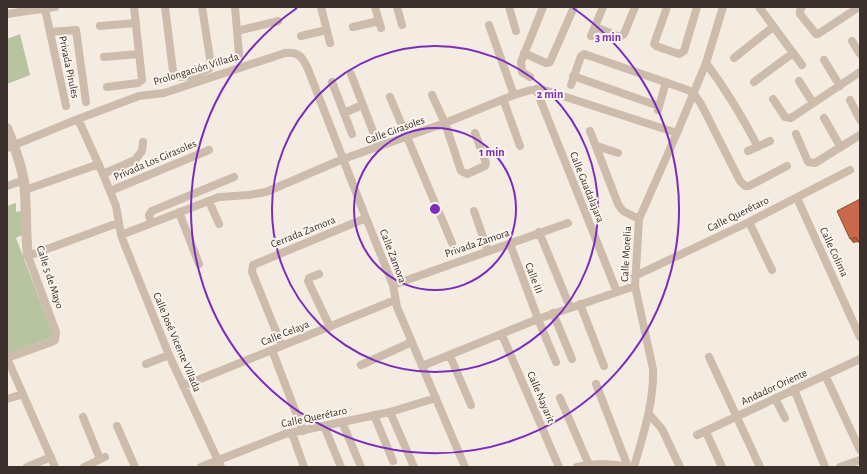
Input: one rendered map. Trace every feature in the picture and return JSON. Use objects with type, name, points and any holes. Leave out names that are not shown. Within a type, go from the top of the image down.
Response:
[{"type":"street","points":[[7,14],[56,7]]},
{"type":"street","points":[[107,87],[138,83],[142,81],[143,78],[134,7]]},
{"type":"street","points":[[165,7],[173,71],[180,77],[209,69],[211,65],[202,7]]},
{"type":"street","points":[[235,7],[239,54]]},
{"type":"street","points":[[321,7],[330,43]]},
{"type":"street","points":[[353,27],[380,25],[375,7]]},
{"type":"street","points":[[397,7],[402,25]]},
{"type":"street","points":[[508,7],[516,31]]},
{"type":"street","points":[[530,77],[524,74],[520,62],[543,7]]},
{"type":"street","points":[[524,53],[546,63],[550,62],[574,7]]},
{"type":"street","points":[[591,36],[603,7]]},
{"type":"street","points":[[595,27],[620,37],[622,36],[634,7]]},
{"type":"street","points":[[667,7],[654,44],[679,54],[684,50],[697,7]]},
{"type":"street","name":"Calle Morelia","points":[[634,467],[649,414],[654,380],[653,369],[634,286],[639,219],[694,94],[706,63],[723,7]]},
{"type":"street","points":[[759,7],[802,65]]},
{"type":"street","points":[[802,7],[800,14],[816,34],[818,34],[859,7]]},
{"type":"street","name":"Privada Pirules","points":[[45,9],[66,106]]},
{"type":"street","points":[[237,31],[278,21]]},
{"type":"street","points":[[100,26],[136,23]]},
{"type":"street","points":[[489,25],[514,95]]},
{"type":"street","points":[[734,58],[773,27]]},
{"type":"street","name":"Privada Pirules","points":[[50,32],[74,30],[76,32],[86,102]]},
{"type":"street","points":[[301,36],[327,30]]},
{"type":"street","points":[[852,41],[860,54]]},
{"type":"street","name":"Prolongación Villada","points":[[10,146],[139,96],[164,93],[285,53],[292,52],[297,54]]},
{"type":"street","points":[[754,82],[793,53]]},
{"type":"street","points":[[104,57],[139,54]]},
{"type":"street","name":"Calle Zamora","points":[[297,54],[308,69],[393,285],[395,300],[465,467]]},
{"type":"street","points":[[571,85],[580,56],[584,54],[688,90],[694,94],[701,104],[740,181],[745,186],[748,186],[787,166]]},
{"type":"street","points":[[824,60],[840,86]]},
{"type":"street","points":[[706,63],[727,90],[758,147]]},
{"type":"street","points":[[773,99],[785,117],[791,118],[860,72]]},
{"type":"street","points":[[350,74],[379,147]]},
{"type":"street","points":[[573,76],[658,108],[666,82]]},
{"type":"street","points":[[799,81],[813,104]]},
{"type":"street","points":[[332,82],[352,134]]},
{"type":"street","name":"Calle Girasoles","points":[[120,235],[219,197],[266,192],[343,159],[445,123],[514,95],[536,89],[541,89],[677,133]]},
{"type":"street","name":"Calle Guadalajara","points":[[536,89],[617,292]]},
{"type":"street","points":[[432,95],[445,123],[461,171],[465,174],[485,166],[486,163],[475,133]]},
{"type":"street","points":[[390,97],[452,243]]},
{"type":"street","points":[[503,99],[520,146]]},
{"type":"street","points":[[850,100],[860,120]]},
{"type":"street","points":[[344,113],[362,105]]},
{"type":"street","points":[[824,118],[840,146]]},
{"type":"street","points":[[28,256],[118,223],[118,213],[110,191],[78,119]]},
{"type":"street","name":"Calle 5 de Mayo","points":[[7,129],[10,146],[24,185],[28,256],[56,332],[55,340],[7,358]]},
{"type":"street","points":[[590,130],[620,207],[623,211],[639,219]]},
{"type":"street","points":[[796,134],[808,162],[811,163],[814,163],[860,135]]},
{"type":"street","points":[[748,152],[770,141]]},
{"type":"street","points":[[103,174],[136,160],[142,151],[143,142]]},
{"type":"street","points":[[597,146],[618,152]]},
{"type":"street","name":"Privada Los Girasoles","points":[[110,191],[209,150]]},
{"type":"street","points":[[7,186],[24,185],[99,164]]},
{"type":"street","name":"Calle Querétaro","points":[[635,276],[749,222],[850,170]]},
{"type":"street","points":[[151,223],[149,214],[152,211],[234,177]]},
{"type":"street","name":"Calle Colima","points":[[797,198],[860,337]]},
{"type":"street","points":[[209,200],[219,224]]},
{"type":"street","points":[[474,211],[488,250]]},
{"type":"street","points":[[179,212],[199,264]]},
{"type":"street","name":"Cerrada Zamora","points":[[282,346],[252,269],[253,265],[366,218]]},
{"type":"street","points":[[749,222],[772,270]]},
{"type":"street","name":"Calle José Vicente Villada","points":[[118,223],[120,235],[183,386],[220,464]]},
{"type":"street","name":"Privada Zamora","points":[[393,285],[488,250],[510,244],[539,232],[568,223]]},
{"type":"street","points":[[539,232],[570,307]]},
{"type":"street","name":"Calle III","points":[[510,244],[556,362]]},
{"type":"street","points":[[319,274],[309,278],[308,281],[330,327]]},
{"type":"street","points":[[422,366],[502,335],[538,319],[634,286]]},
{"type":"street","name":"Calle Celaya","points":[[183,386],[395,300]]},
{"type":"street","points":[[580,304],[604,366]]},
{"type":"street","points":[[554,314],[572,359]]},
{"type":"street","name":"Calle Nayarit","points":[[502,335],[559,467]]},
{"type":"street","points":[[361,365],[412,342]]},
{"type":"street","points":[[272,350],[303,430]]},
{"type":"street","points":[[146,364],[170,355]]},
{"type":"street","points":[[450,356],[471,405]]},
{"type":"street","points":[[709,357],[738,416],[760,467]]},
{"type":"street","points":[[7,358],[55,467]]},
{"type":"street","name":"Andador Oriente","points":[[697,436],[860,359]]},
{"type":"street","points":[[825,375],[860,450]]},
{"type":"street","points":[[596,384],[628,467]]},
{"type":"street","points":[[794,389],[825,467]]},
{"type":"street","points":[[7,399],[23,394]]},
{"type":"street","name":"Calle Querétaro","points":[[201,467],[220,464],[278,436],[374,416],[436,398]]},
{"type":"street","points":[[560,398],[589,465]]},
{"type":"street","points":[[775,398],[785,418]]},
{"type":"street","points":[[390,412],[414,467]]},
{"type":"street","points":[[649,414],[664,433],[680,467]]},
{"type":"street","points":[[374,416],[393,461]]},
{"type":"street","points":[[83,417],[103,458],[84,467]]},
{"type":"street","points":[[342,422],[361,467]]},
{"type":"street","points":[[117,426],[135,467]]},
{"type":"street","points":[[324,426],[341,467]]},
{"type":"street","points":[[292,432],[304,467]]},
{"type":"street","points":[[706,432],[722,467]]},
{"type":"street","points":[[27,467],[50,457]]},
{"type":"street","points":[[840,467],[860,460]]},
{"type":"street","points":[[576,467],[615,464],[628,467]]},
{"type":"green space","points":[[20,34],[30,75],[7,84],[7,39]]},
{"type":"green space","points":[[16,203],[16,212],[21,211],[22,235],[16,238],[54,337],[7,354],[7,206]]},
{"type":"building","points":[[860,199],[860,244],[856,237],[850,239],[837,211]]}]
